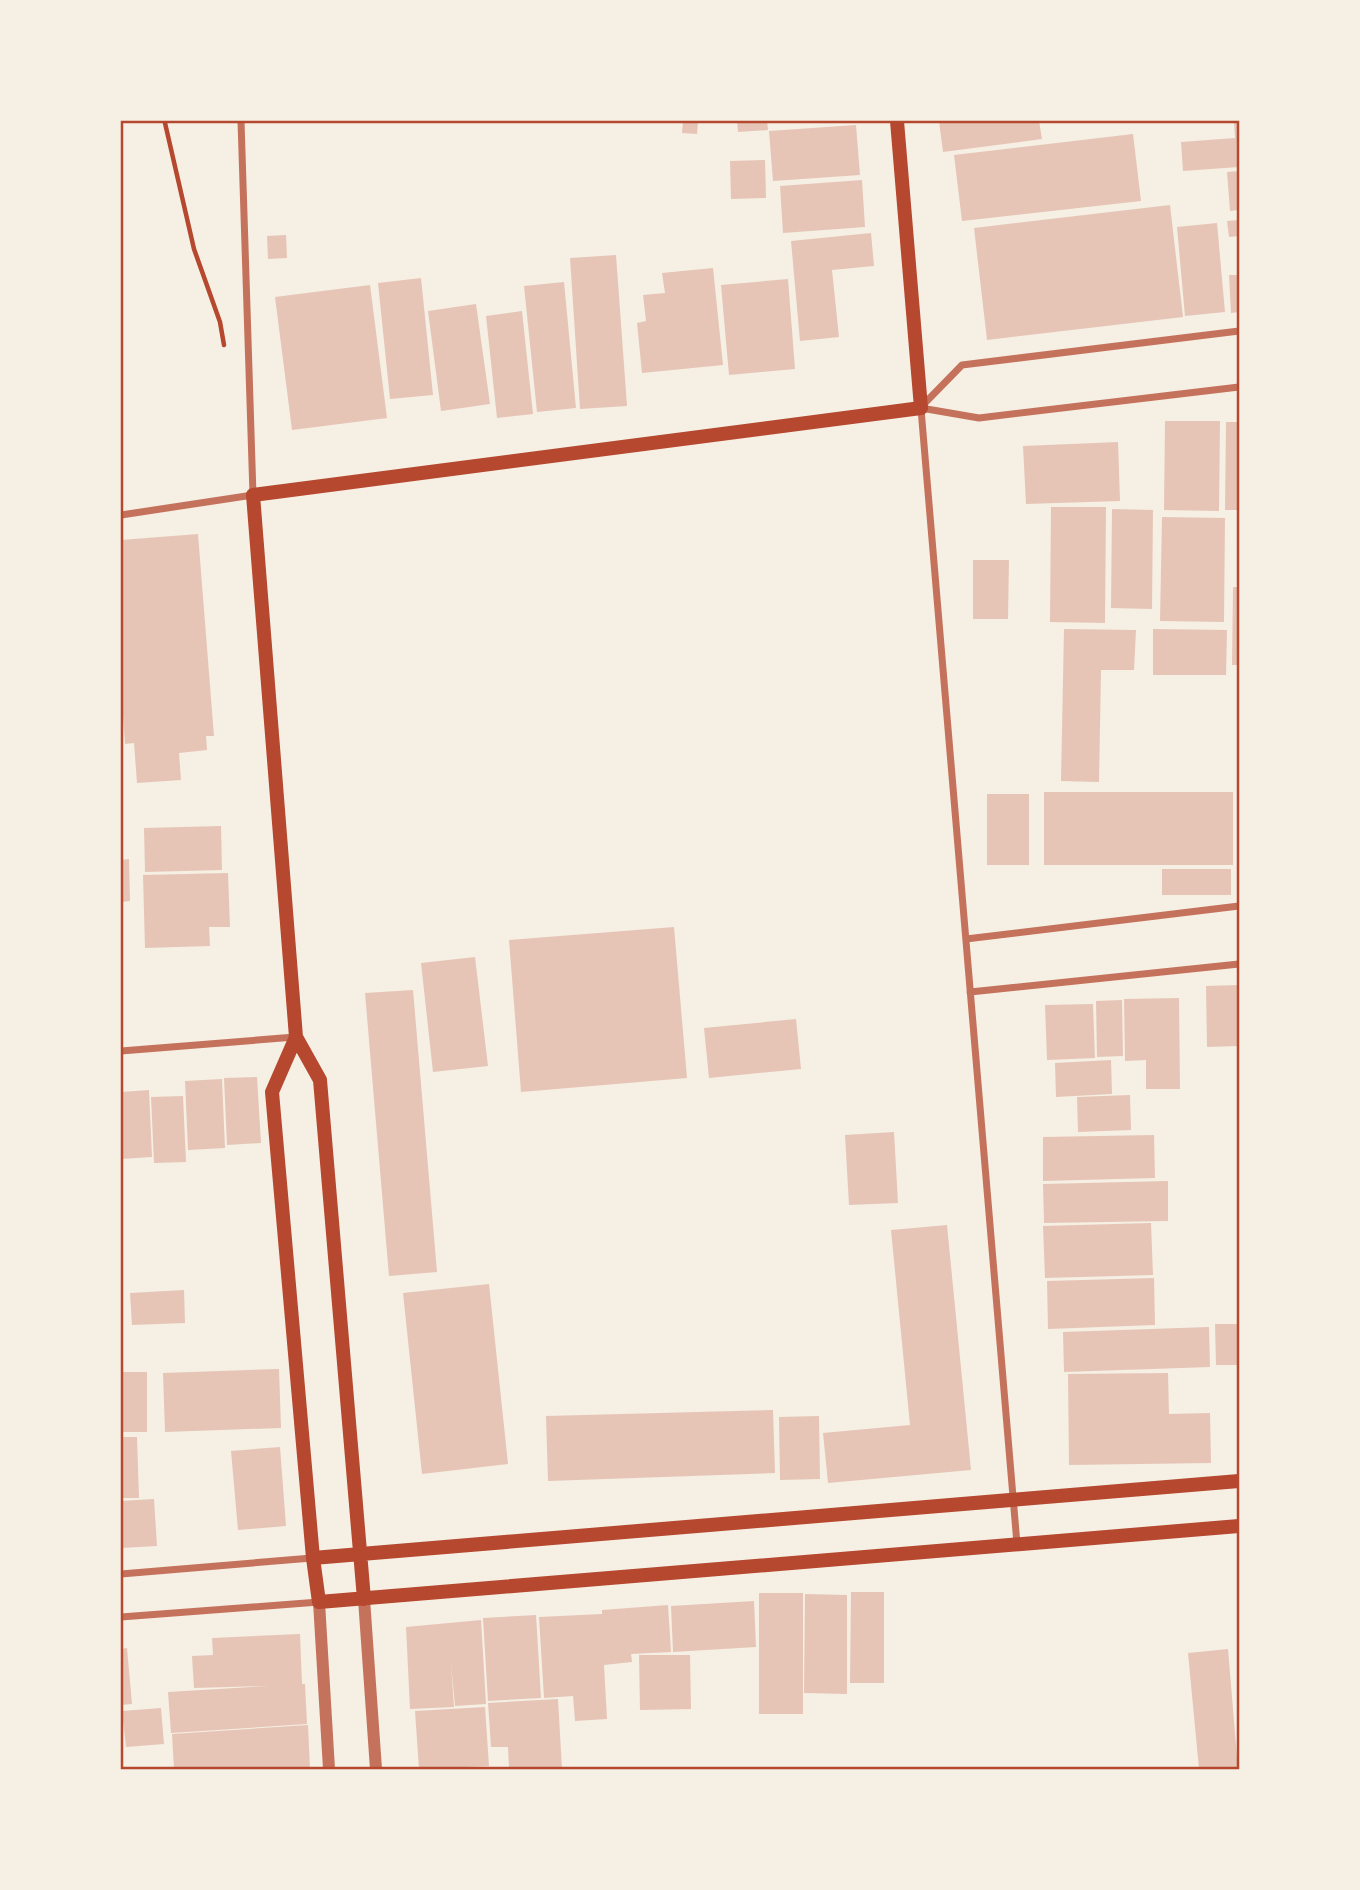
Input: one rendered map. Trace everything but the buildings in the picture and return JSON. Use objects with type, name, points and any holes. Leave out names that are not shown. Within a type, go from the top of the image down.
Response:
[{"type":"main road","points":[[364,1599],[320,1080],[296,1037],[253,495],[921,408],[897,121]]},
{"type":"main road","points":[[296,1037],[272,1092],[319,1602],[1239,1526]]},
{"type":"main road","points":[[313,1558],[1239,1481]]},
{"type":"street","points":[[121,515],[253,495],[242,121]]},
{"type":"street","points":[[1017,1544],[921,408],[962,365],[1239,331]]},
{"type":"street","points":[[921,408],[979,418],[1239,387]]},
{"type":"street","points":[[966,939],[1239,906]]},
{"type":"street","points":[[971,992],[1239,964]]},
{"type":"street","points":[[121,1051],[296,1037]]},
{"type":"street","points":[[121,1574],[313,1558]]},
{"type":"street","points":[[364,1599],[376,1769]]},
{"type":"street","points":[[121,1617],[319,1602],[329,1769]]},
{"type":"path","points":[[165,123],[194,249],[220,322],[224,347]]}]
